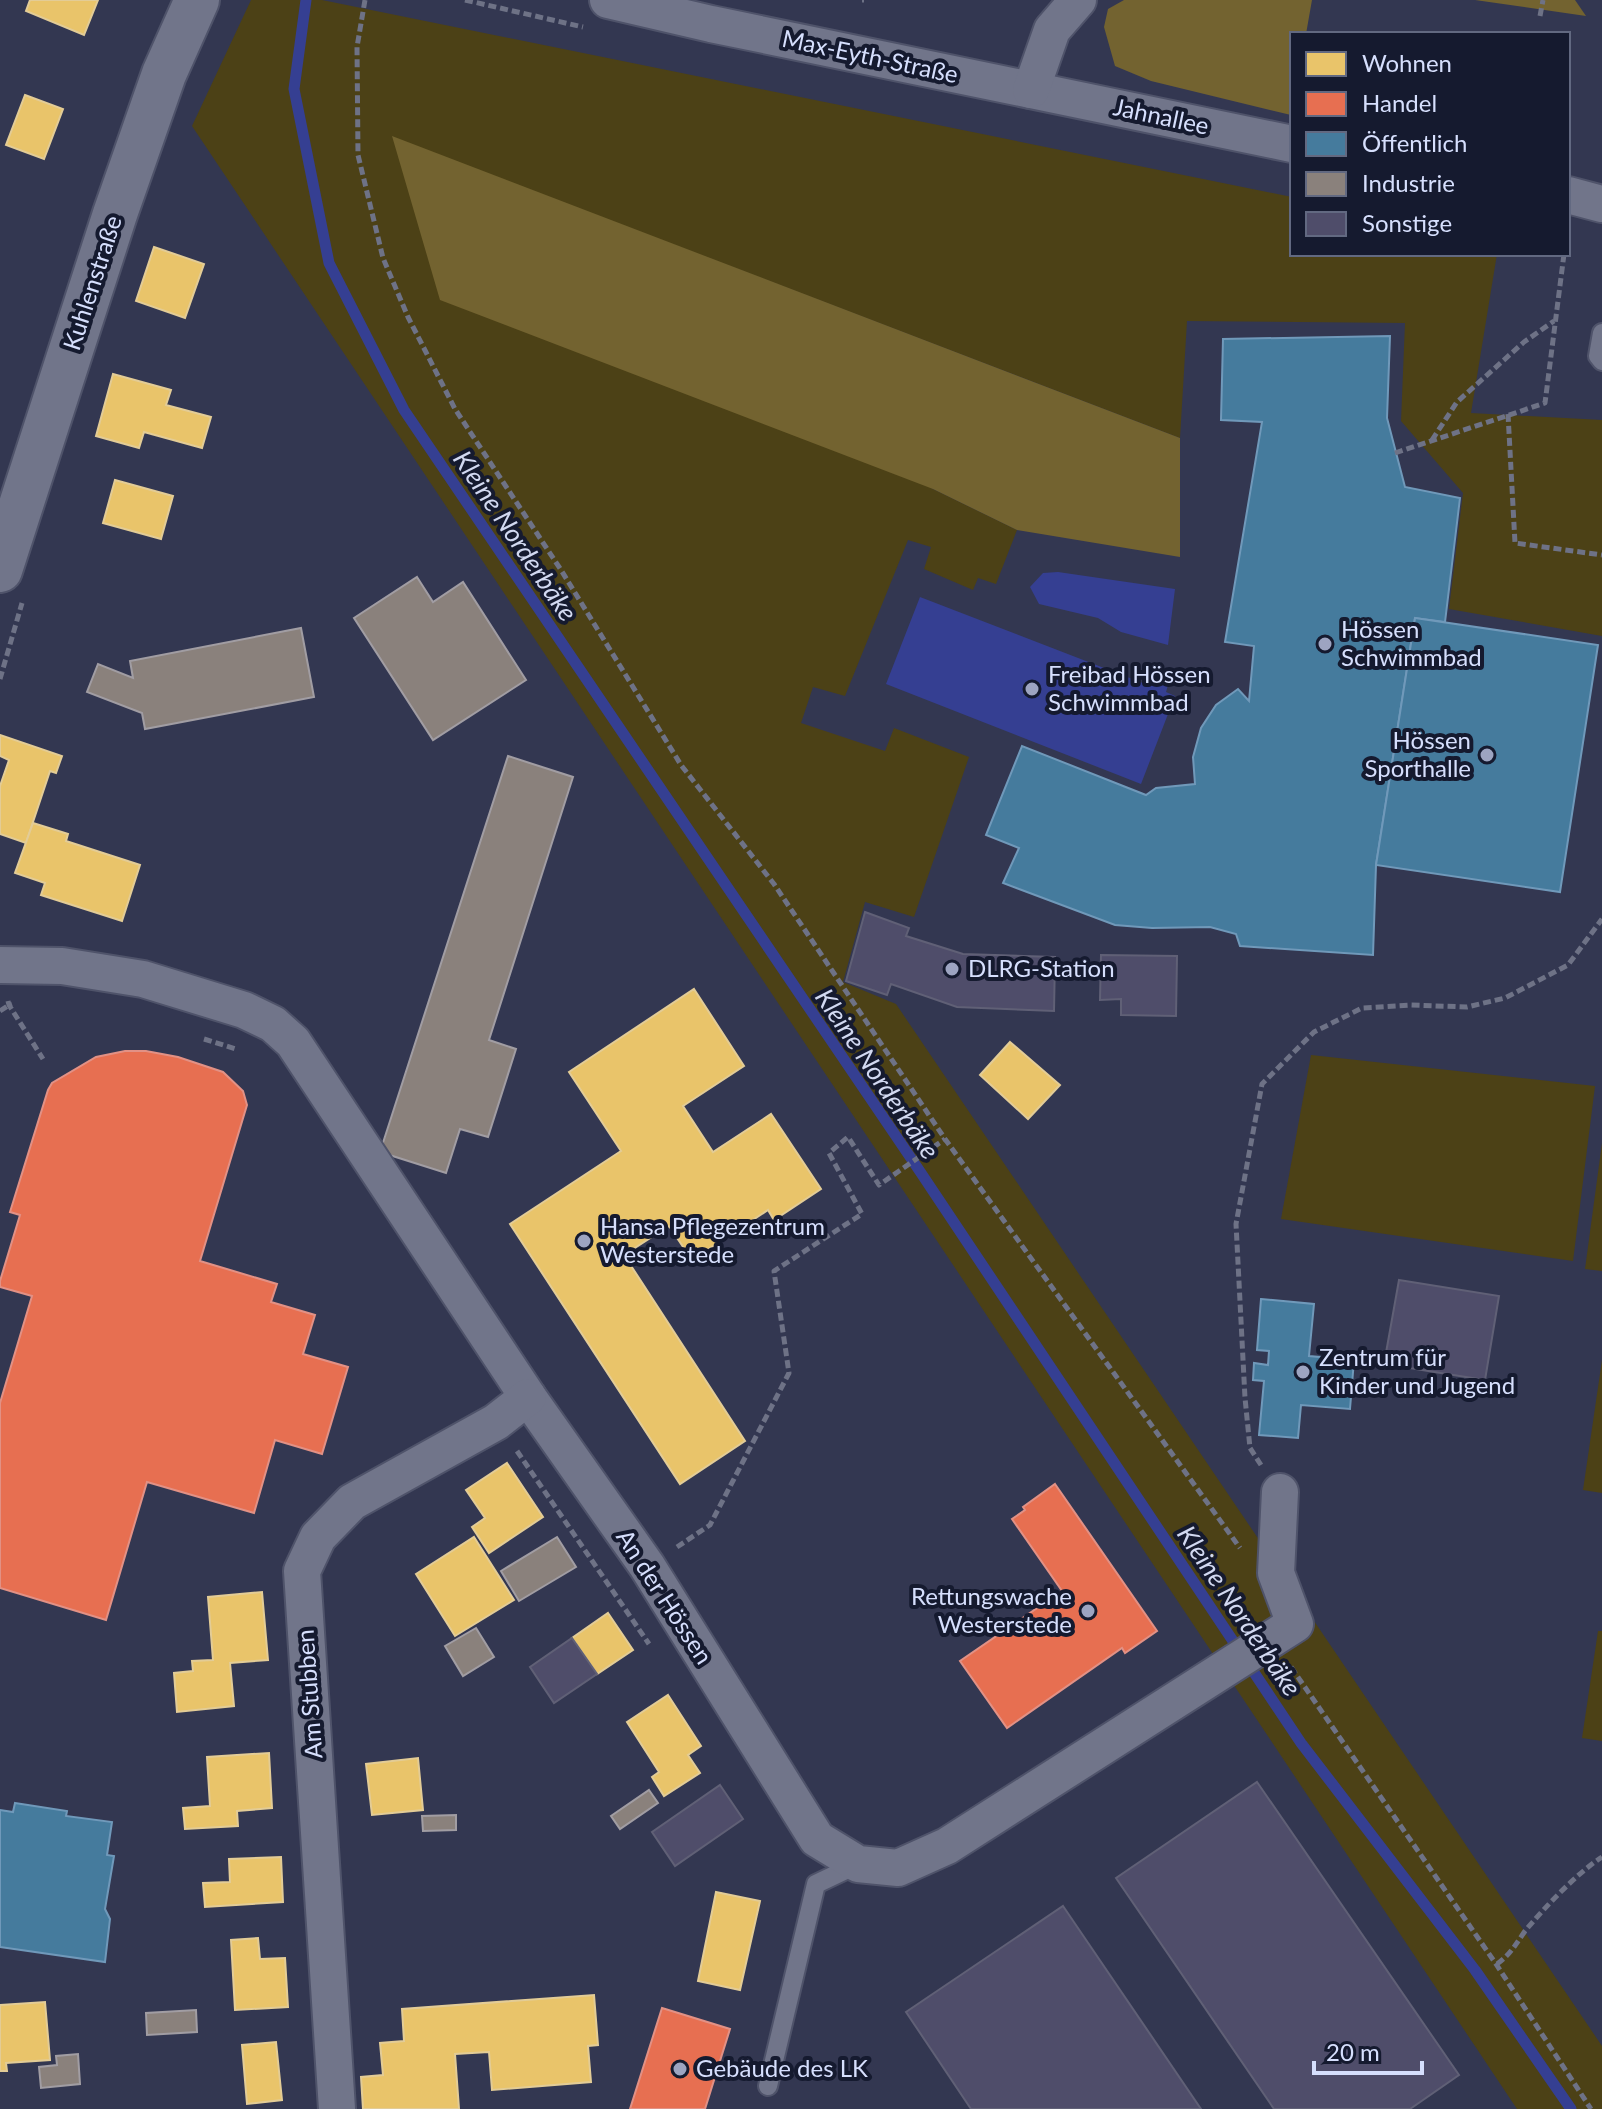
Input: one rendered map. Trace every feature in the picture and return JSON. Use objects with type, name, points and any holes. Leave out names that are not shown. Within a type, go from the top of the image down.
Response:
[{"type":"street","name":"Kuhlenstraße","points":[[0,570],[24,488],[120,200],[164,74],[197,0]]},
{"type":"street","name":"Max-Eyth-Straße","points":[[608,0],[1031,90]]},
{"type":"street","points":[[1031,90],[1052,30],[1078,0]]},
{"type":"street","name":"Jahnallee","points":[[1031,90],[1290,144]]},
{"type":"street","points":[[1570,196],[1602,204]]},
{"type":"street","name":"An der Hössen","points":[[0,965],[62,966],[143,979],[244,1010],[273,1024],[293,1042],[528,1397],[647,1566],[817,1839],[858,1864],[898,1868],[947,1846],[1295,1624],[1276,1573],[1280,1492]]},
{"type":"street","name":"Am Stubben","points":[[337,2109],[302,1571],[318,1537],[352,1502],[496,1422],[528,1397]]},
{"type":"lane","points":[[1602,333],[1598,356],[1602,361]]},
{"type":"lane","points":[[768,2086],[816,1884],[858,1864]]},
{"type":"path","points":[[365,0],[357,47],[358,155],[383,258],[455,409],[561,570],[681,765],[774,884],[945,1139],[1249,1560]]},
{"type":"path","points":[[1540,16],[1543,0]]},
{"type":"path","points":[[1395,453],[1545,403],[1564,256]]},
{"type":"path","points":[[1432,440],[1457,402],[1524,342],[1555,321]]},
{"type":"path","points":[[1508,414],[1515,543],[1602,555]]},
{"type":"path","points":[[1280,1492],[1250,1448],[1236,1224],[1262,1084],[1314,1032],[1362,1008],[1411,1005],[1467,1007],[1505,998],[1568,965],[1602,919]]},
{"type":"path","points":[[9,1005],[43,1059]]},
{"type":"path","points":[[647,1566],[710,1525],[789,1373],[774,1271],[862,1214],[829,1153],[848,1137],[879,1185],[945,1139]]},
{"type":"path","points":[[1266,1644],[1496,1964],[1591,2109]]},
{"type":"path","points":[[1496,1964],[1508,1956],[1527,1929],[1588,1866],[1602,1857]]},
{"type":"shaded area","points":[[251,0],[322,0],[1290,197],[1290,256],[1497,256],[1471,413],[1602,420],[1602,636],[1449,609],[1463,493],[1401,421],[1405,323],[1187,321],[1180,438],[392,137],[933,489],[1017,530],[996,584],[978,578],[973,590],[924,569],[931,547],[908,540],[845,696],[813,687],[801,723],[885,751],[894,728],[969,757],[914,917],[865,902],[843,982],[896,1004],[1602,2046],[1602,2109],[1517,2109],[192,126]]},
{"type":"shaded area","points":[[1124,0],[1312,0],[1306,32],[1290,32],[1290,115],[1151,81],[1115,66],[1104,27],[1108,9]]},
{"type":"shaded area","points":[[1475,0],[1575,0],[1586,16]]},
{"type":"shaded area","points":[[392,136],[1180,438],[1180,557],[1017,530],[933,489],[440,300]]},
{"type":"shaded area","points":[[1058,572],[1175,589],[1168,645],[1121,632],[1098,618],[1039,604],[1030,587],[1043,573]]},
{"type":"shaded area","name":"Freibad Hössen Schwimmbad","points":[[920,597],[1148,685],[1152,676],[1169,682],[1166,692],[1175,696],[1141,784],[886,684]]},
{"type":"shaded area","points":[[1311,1055],[1595,1086],[1573,1261],[1281,1219]]},
{"type":"shaded area","points":[[1602,1143],[1602,1271],[1585,1269]]},
{"type":"shaded area","points":[[1602,1360],[1602,1493],[1583,1490]]},
{"type":"shaded area","points":[[1598,1631],[1602,1631],[1602,1741],[1582,1738]]},
{"type":"building: Wohnen","points":[[30,0],[98,0],[84,35],[26,11]]},
{"type":"building: Wohnen","points":[[25,95],[63,109],[44,159],[6,145]]},
{"type":"building: Wohnen","points":[[154,247],[204,264],[185,318],[136,301]]},
{"type":"building: Wohnen","points":[[113,374],[171,390],[166,405],[211,417],[202,448],[144,432],[139,448],[96,436]]},
{"type":"building: Wohnen","points":[[115,480],[173,496],[161,539],[103,523]]},
{"type":"building: Wohnen","points":[[0,735],[62,756],[56,773],[50,771],[26,843],[0,834],[0,786],[9,760],[0,756]]},
{"type":"building: Wohnen","points":[[33,823],[68,834],[66,841],[140,865],[122,921],[41,895],[45,883],[15,873]]},
{"type":"building: Wohnen","name":"Hansa Pflegezentrum Westerstede","points":[[694,989],[744,1066],[683,1106],[713,1152],[771,1114],[821,1189],[774,1220],[768,1210],[692,1260],[669,1226],[624,1255],[745,1441],[680,1484],[510,1224],[621,1151],[569,1072]]},
{"type":"building: Wohnen","points":[[1010,1042],[1060,1085],[1028,1119],[980,1075]]},
{"type":"building: Wohnen","points":[[507,1463],[543,1517],[489,1553],[472,1527],[485,1518],[466,1490]]},
{"type":"building: Wohnen","points":[[474,1537],[514,1600],[455,1636],[416,1574]]},
{"type":"building: Wohnen","points":[[262,1592],[268,1660],[230,1663],[234,1706],[177,1712],[174,1673],[193,1671],[192,1661],[213,1660],[208,1597]]},
{"type":"building: Wohnen","points":[[608,1613],[633,1650],[597,1674],[572,1638]]},
{"type":"building: Wohnen","points":[[668,1695],[701,1746],[688,1755],[700,1773],[664,1796],[652,1777],[659,1772],[627,1722]]},
{"type":"building: Wohnen","points":[[269,1753],[272,1808],[237,1811],[238,1826],[185,1829],[183,1808],[210,1806],[207,1757]]},
{"type":"building: Wohnen","points":[[418,1758],[423,1810],[372,1815],[366,1764]]},
{"type":"building: Wohnen","points":[[281,1857],[283,1902],[205,1907],[203,1883],[230,1882],[229,1859]]},
{"type":"building: Wohnen","points":[[716,1892],[760,1901],[740,1990],[698,1981]]},
{"type":"building: Wohnen","points":[[258,1938],[260,1959],[285,1958],[288,2007],[235,2010],[231,1940]]},
{"type":"building: Wohnen","points":[[594,1995],[598,2045],[588,2046],[591,2082],[492,2090],[489,2052],[455,2054],[459,2109],[363,2109],[361,2077],[383,2075],[380,2043],[404,2041],[402,2009]]},
{"type":"building: Wohnen","points":[[45,2002],[50,2060],[6,2063],[7,2071],[0,2071],[0,2005]]},
{"type":"building: Wohnen","points":[[276,2042],[282,2100],[247,2104],[242,2045]]},
{"type":"building: Handel","points":[[125,1051],[178,1057],[223,1072],[243,1091],[247,1105],[200,1261],[277,1284],[271,1302],[315,1315],[303,1354],[348,1367],[322,1454],[275,1440],[254,1513],[147,1482],[106,1620],[0,1588],[0,1403],[32,1296],[0,1287],[0,1281],[20,1215],[10,1212],[48,1090],[52,1083],[96,1057]]},
{"type":"building: Handel","name":"Rettungswache Westerstede","points":[[1055,1484],[1157,1631],[1125,1653],[1122,1648],[1007,1728],[960,1661],[1062,1591],[1012,1519]]},
{"type":"building: Handel","name":"Gebäude des LK","points":[[662,2008],[730,2029],[705,2109],[630,2109]]},
{"type":"building: Öffentlich","name":"Hössen Schwimmbad","points":[[1390,336],[1387,418],[1405,487],[1460,498],[1445,622],[1415,618],[1376,865],[1373,955],[1240,946],[1236,934],[1210,927],[1115,925],[1003,883],[1019,848],[986,835],[1022,746],[1146,795],[1156,788],[1195,784],[1193,757],[1201,728],[1216,705],[1238,689],[1249,701],[1254,646],[1225,642],[1262,422],[1221,420],[1223,339]]},
{"type":"building: Öffentlich","name":"Hössen Sporthalle","points":[[1415,618],[1598,645],[1560,892],[1376,865]]},
{"type":"building: Öffentlich","name":"Zentrum für Kinder und Jugend","points":[[1261,1299],[1314,1304],[1309,1356],[1354,1360],[1350,1409],[1301,1405],[1298,1438],[1259,1435],[1264,1381],[1253,1380],[1254,1363],[1268,1365],[1269,1351],[1257,1350]]},
{"type":"building: Öffentlich","points":[[15,1803],[67,1811],[66,1816],[112,1822],[107,1855],[114,1856],[105,1909],[110,1919],[105,1962],[0,1947],[0,1810],[13,1812]]},
{"type":"building: Industrie","points":[[417,577],[433,602],[463,582],[526,680],[433,740],[354,618]]},
{"type":"building: Industrie","points":[[301,628],[314,697],[145,729],[142,713],[87,692],[98,664],[133,678],[130,661]]},
{"type":"building: Industrie","points":[[508,756],[573,777],[489,1040],[516,1049],[488,1137],[460,1129],[446,1173],[380,1152]]},
{"type":"building: Industrie","points":[[557,1537],[576,1567],[519,1601],[501,1571]]},
{"type":"building: Industrie","points":[[476,1628],[494,1657],[463,1676],[445,1646]]},
{"type":"building: Industrie","points":[[649,1790],[658,1803],[620,1829],[611,1816]]},
{"type":"building: Industrie","points":[[456,1815],[456,1830],[423,1831],[422,1816]]},
{"type":"building: Industrie","points":[[196,2010],[197,2032],[147,2035],[146,2013]]},
{"type":"building: Industrie","points":[[78,2054],[80,2084],[41,2088],[39,2067],[57,2065],[56,2056]]},
{"type":"building: Sonstige","name":"DLRG-Station","points":[[865,912],[909,928],[906,936],[963,954],[1055,957],[1054,1011],[957,1007],[891,984],[887,995],[846,981]]},
{"type":"building: Sonstige","points":[[1101,955],[1177,956],[1176,1016],[1121,1015],[1121,999],[1100,1000]]},
{"type":"building: Sonstige","points":[[1399,1280],[1499,1296],[1485,1380],[1384,1364]]},
{"type":"building: Sonstige","points":[[572,1638],[597,1674],[554,1703],[530,1667]]},
{"type":"building: Sonstige","points":[[1257,1782],[1459,2075],[1410,2109],[1274,2109],[1116,1878]]},
{"type":"building: Sonstige","points":[[720,1785],[743,1819],[675,1866],[652,1832]]},
{"type":"building: Sonstige","points":[[1063,1906],[1201,2109],[971,2109],[906,2012]]},
{"type":"waterway","name":"Kleine Norderbäke","points":[[306,0],[294,89],[329,263],[404,410],[921,1173],[1301,1743],[1475,1970],[1571,2109]]},
{"type":"place","name":"Hössen Schwimmbad","points":[[1325,644]]},
{"type":"place","name":"Freibad Hössen Schwimmbad","points":[[1032,689]]},
{"type":"place","name":"Hössen Sporthalle","points":[[1487,755]]},
{"type":"place","name":"DLRG-Station","points":[[952,969]]},
{"type":"place","name":"Hansa Pflegezentrum Westerstede","points":[[584,1241]]},
{"type":"place","name":"Zentrum für Kinder und Jugend","points":[[1303,1372]]},
{"type":"place","name":"Rettungswache Westerstede","points":[[1088,1611]]},
{"type":"place","name":"Gebäude des LK","points":[[680,2069]]}]
